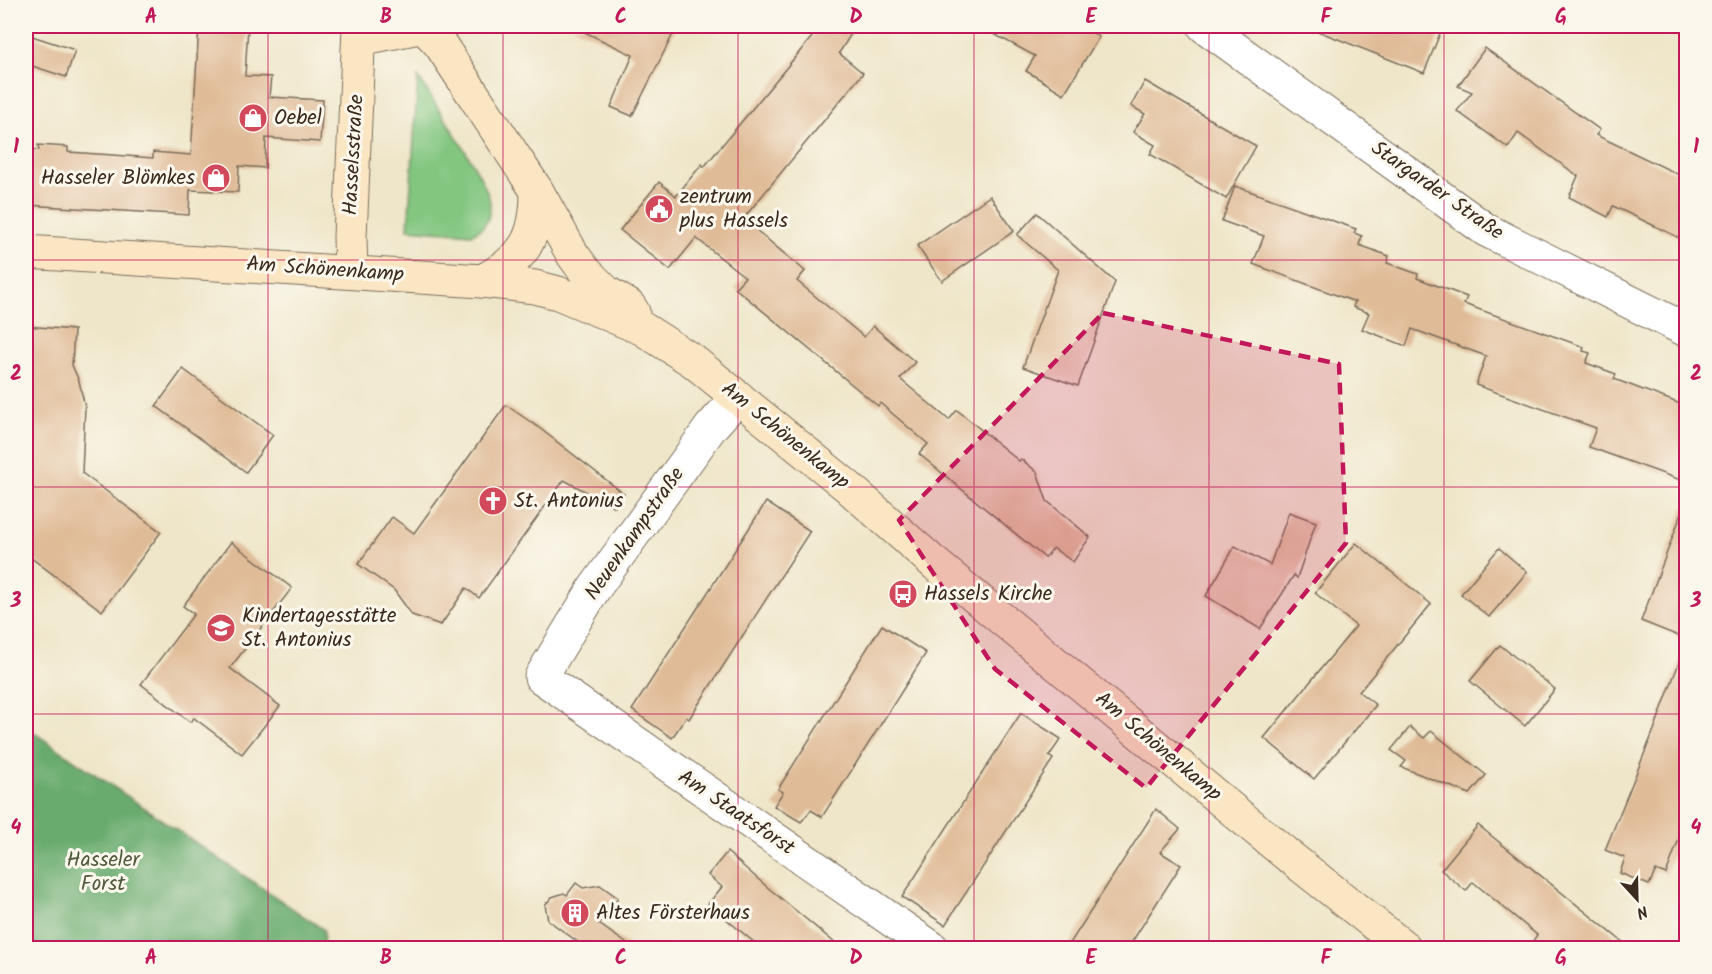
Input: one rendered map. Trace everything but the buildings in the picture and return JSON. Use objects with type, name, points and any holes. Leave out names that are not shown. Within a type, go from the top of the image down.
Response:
[{"type":"main road","name":"Hasselsstraße","points":[[351,272],[359,32],[424,26],[440,44],[537,191],[573,255],[606,292],[629,306],[643,329]]},
{"type":"main road","points":[[482,281],[506,269],[526,245],[534,228],[537,191]]},
{"type":"main road","name":"Am Schönenkamp","points":[[26,252],[482,281],[535,287],[558,293],[643,329],[693,360],[738,396],[847,486],[943,570],[1286,854],[1405,948]]},
{"type":"street","name":"Stargarder Straße","points":[[1204,26],[1486,230],[1686,330]]},
{"type":"street","name":"Neuenkampstraße","points":[[541,677],[594,589],[705,435],[738,396]]},
{"type":"street","name":"Am Staatsforst","points":[[541,677],[932,948]]},
{"type":"highlighted area","points":[[1103,313],[1339,364],[1346,543],[1146,788],[995,669],[899,520]]},
{"type":"green space","points":[[418,77],[471,160],[487,193],[490,204],[488,218],[484,226],[472,234],[408,229]]},
{"type":"green space","name":"Hasseler Forst","points":[[26,728],[324,930],[323,948],[26,948]]},
{"type":"place","name":"Oebel","points":[[253,118]]},
{"type":"place","name":"Hasseler Blömkes","points":[[216,178]]},
{"type":"place","name":"zentrum plus Hassels","points":[[659,209]]},
{"type":"place","name":"St. Antonius","points":[[493,501]]},
{"type":"place","name":"Hassels Kirche","points":[[903,594]]},
{"type":"place","name":"Kindertagesstätte St. Antonius","points":[[221,628]]},
{"type":"place","name":"Altes Försterhaus","points":[[575,913]]}]
